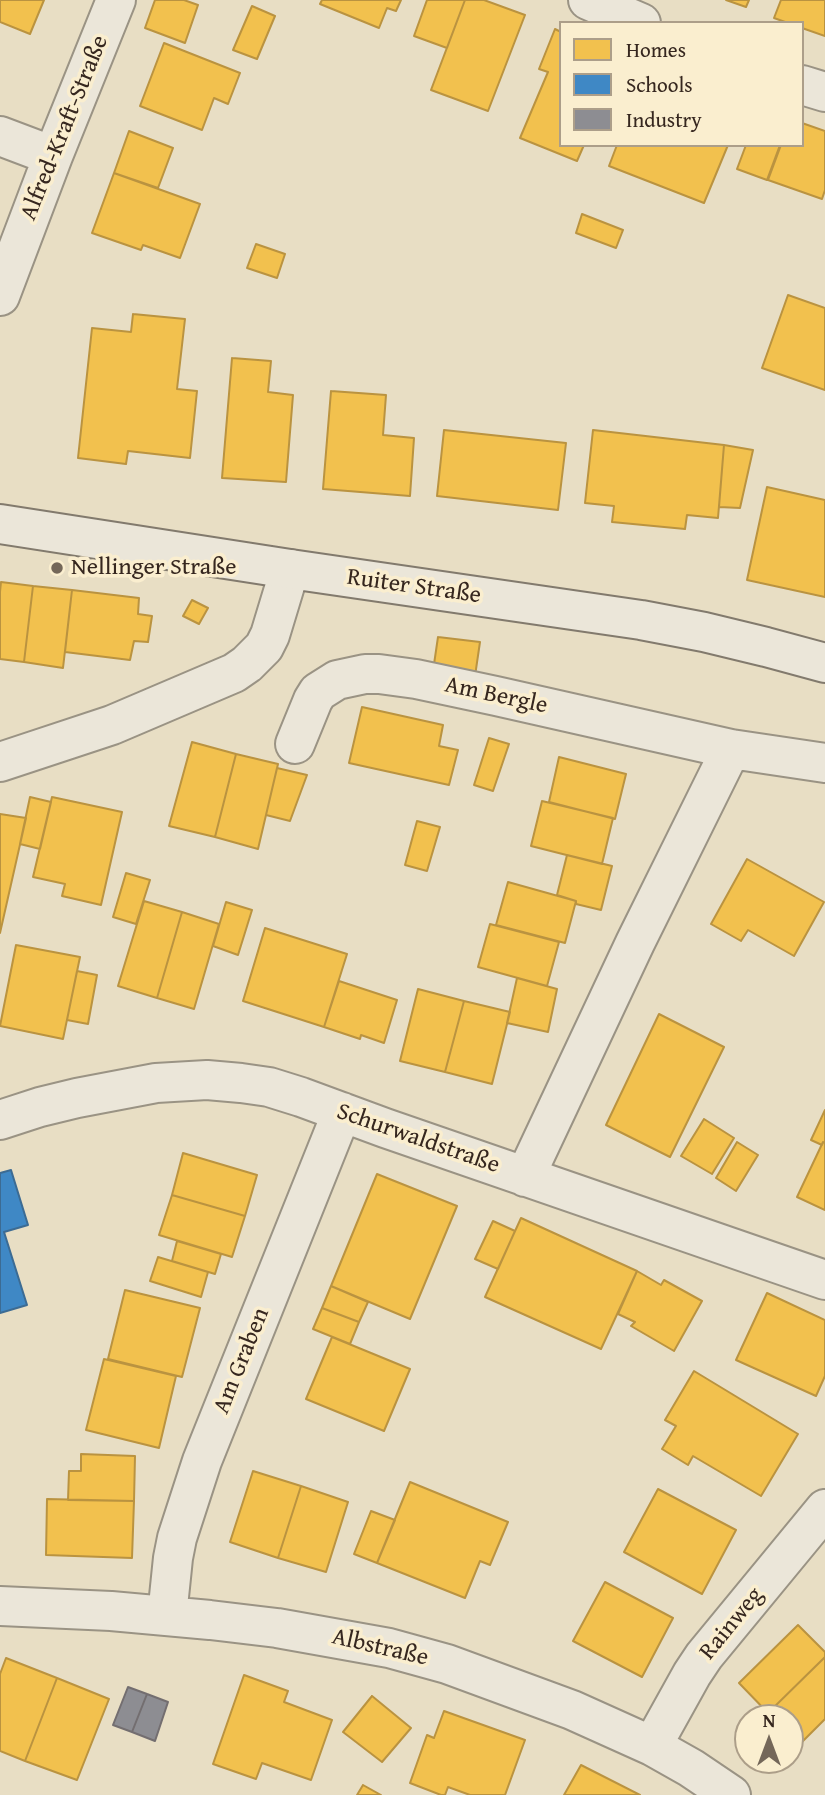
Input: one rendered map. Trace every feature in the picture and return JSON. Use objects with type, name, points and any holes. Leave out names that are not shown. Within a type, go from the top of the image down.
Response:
[{"type":"street","name":"Alfred-Kraft-Straße","points":[[0,296],[116,0]]},
{"type":"street","points":[[589,0],[636,21]]},
{"type":"street","points":[[804,86],[825,92]]},
{"type":"street","points":[[0,136],[53,156]]},
{"type":"street","name":"Ruiter Straße","points":[[0,524],[641,620],[704,632],[825,663]]},
{"type":"street","points":[[0,762],[112,724],[234,673],[264,647],[290,569]]},
{"type":"street","name":"Am Bergle","points":[[295,744],[318,692],[337,680],[379,674],[496,695],[731,749],[825,763]]},
{"type":"street","points":[[525,1177],[635,943],[731,749]]},
{"type":"street","name":"Schurwaldstraße","points":[[0,1120],[40,1107],[156,1083],[207,1080],[269,1087],[825,1280]]},
{"type":"street","name":"Am Graben","points":[[167,1616],[173,1558],[202,1461],[342,1112]]},
{"type":"street","name":"Rainweg","points":[[652,1746],[704,1656],[825,1510]]},
{"type":"street","name":"Albstraße","points":[[0,1606],[167,1616],[277,1628],[389,1648],[447,1664],[572,1710],[652,1746],[691,1768],[730,1795]]},
{"type":"building: Homes","points":[[0,0],[44,0],[30,34],[0,22]]},
{"type":"building: Homes","points":[[155,0],[184,0],[198,5],[185,43],[145,28]]},
{"type":"building: Homes","points":[[322,0],[401,0],[396,11],[387,8],[379,28],[320,4]]},
{"type":"building: Homes","points":[[427,0],[465,0],[447,48],[414,36]]},
{"type":"building: Homes","points":[[465,0],[484,0],[525,15],[488,111],[431,90]]},
{"type":"building: Homes","points":[[726,0],[749,0],[746,7]]},
{"type":"building: Homes","points":[[781,0],[825,0],[825,36],[804,29],[804,21],[782,21],[774,18]]},
{"type":"building: Homes","points":[[252,6],[275,16],[257,59],[233,50]]},
{"type":"building: Homes","points":[[555,29],[559,31],[559,147],[583,147],[577,161],[520,138],[548,72],[539,69]]},
{"type":"building: Homes","points":[[164,43],[240,73],[228,104],[214,98],[202,130],[140,106]]},
{"type":"building: Homes","points":[[804,124],[825,131],[825,190],[822,199],[768,180],[780,147],[804,147]]},
{"type":"building: Homes","points":[[129,131],[173,148],[158,188],[114,173]]},
{"type":"building: Homes","points":[[616,147],[727,147],[704,203],[609,166]]},
{"type":"building: Homes","points":[[745,147],[779,147],[767,180],[737,169]]},
{"type":"building: Homes","points":[[114,173],[200,204],[180,258],[143,245],[141,250],[92,233]]},
{"type":"building: Homes","points":[[582,214],[623,230],[616,248],[576,233]]},
{"type":"building: Homes","points":[[256,244],[285,254],[277,278],[247,268]]},
{"type":"building: Homes","points":[[788,295],[825,308],[825,390],[762,368]]},
{"type":"building: Homes","points":[[133,314],[185,319],[177,389],[197,391],[190,458],[128,451],[126,464],[78,458],[92,328],[131,332]]},
{"type":"building: Homes","points":[[232,358],[271,361],[268,392],[293,395],[286,482],[222,478]]},
{"type":"building: Homes","points":[[331,391],[386,395],[383,435],[414,438],[410,496],[323,489]]},
{"type":"building: Homes","points":[[444,430],[566,443],[558,510],[437,496]]},
{"type":"building: Homes","points":[[593,430],[724,445],[718,518],[687,515],[685,529],[612,522],[614,506],[585,503]]},
{"type":"building: Homes","points":[[724,445],[753,450],[740,508],[719,507]]},
{"type":"building: Homes","points":[[767,487],[825,500],[825,597],[747,580]]},
{"type":"building: Homes","points":[[1,582],[33,586],[24,662],[0,659]]},
{"type":"building: Homes","points":[[33,586],[72,590],[63,668],[24,662]]},
{"type":"building: Homes","points":[[72,590],[139,598],[138,614],[152,616],[148,642],[134,641],[130,660],[65,652]]},
{"type":"building: Homes","points":[[192,600],[208,608],[199,624],[183,616]]},
{"type":"building: Homes","points":[[438,637],[480,642],[475,676],[433,671]]},
{"type":"building: Homes","points":[[362,707],[443,725],[439,746],[458,750],[449,785],[349,763]]},
{"type":"building: Homes","points":[[489,738],[509,744],[493,791],[474,785]]},
{"type":"building: Homes","points":[[192,742],[236,754],[215,837],[169,826]]},
{"type":"building: Homes","points":[[236,754],[278,764],[258,849],[215,837]]},
{"type":"building: Homes","points":[[559,757],[626,774],[615,819],[549,802]]},
{"type":"building: Homes","points":[[277,768],[307,775],[290,821],[266,815]]},
{"type":"building: Homes","points":[[30,797],[51,802],[40,849],[20,844]]},
{"type":"building: Homes","points":[[52,797],[122,812],[101,905],[62,896],[65,884],[33,877]]},
{"type":"building: Homes","points":[[542,801],[613,818],[602,864],[531,846]]},
{"type":"building: Homes","points":[[0,814],[26,818],[0,933]]},
{"type":"building: Homes","points":[[417,821],[440,827],[427,871],[405,865]]},
{"type":"building: Homes","points":[[567,855],[612,866],[601,910],[576,904],[576,901],[557,895]]},
{"type":"building: Homes","points":[[747,859],[824,902],[794,956],[748,930],[741,941],[711,924]]},
{"type":"building: Homes","points":[[126,873],[150,880],[136,924],[113,917]]},
{"type":"building: Homes","points":[[508,882],[576,901],[565,943],[496,925]]},
{"type":"building: Homes","points":[[144,901],[182,912],[157,998],[118,986]]},
{"type":"building: Homes","points":[[226,902],[252,910],[238,955],[213,946]]},
{"type":"building: Homes","points":[[182,912],[219,924],[194,1009],[157,998]]},
{"type":"building: Homes","points":[[490,924],[559,942],[547,986],[478,967]]},
{"type":"building: Homes","points":[[265,928],[347,954],[324,1027],[243,1001]]},
{"type":"building: Homes","points":[[16,945],[80,957],[63,1039],[0,1026]]},
{"type":"building: Homes","points":[[77,971],[97,975],[88,1024],[67,1020]]},
{"type":"building: Homes","points":[[517,978],[557,989],[548,1032],[507,1023]]},
{"type":"building: Homes","points":[[339,981],[397,1000],[384,1043],[361,1035],[360,1039],[324,1027]]},
{"type":"building: Homes","points":[[418,989],[464,1001],[445,1072],[400,1061]]},
{"type":"building: Homes","points":[[464,1001],[510,1012],[492,1084],[445,1072]]},
{"type":"building: Homes","points":[[659,1014],[724,1047],[670,1157],[606,1125]]},
{"type":"building: Homes","points":[[825,1110],[825,1143],[822,1145],[811,1140]]},
{"type":"building: Homes","points":[[704,1119],[734,1138],[712,1174],[681,1156]]},
{"type":"building: Homes","points":[[737,1142],[758,1155],[736,1191],[716,1178]]},
{"type":"building: Homes","points":[[823,1142],[825,1143],[825,1210],[797,1197]]},
{"type":"building: Homes","points":[[183,1153],[257,1175],[245,1216],[172,1195]]},
{"type":"building: Homes","points":[[377,1174],[457,1206],[410,1319],[331,1286]]},
{"type":"building: Homes","points":[[172,1195],[245,1216],[232,1257],[159,1235]]},
{"type":"building: Homes","points":[[521,1218],[637,1271],[601,1349],[485,1297]]},
{"type":"building: Homes","points":[[493,1221],[515,1231],[498,1269],[475,1259]]},
{"type":"building: Homes","points":[[177,1241],[221,1254],[215,1274],[172,1261]]},
{"type":"building: Homes","points":[[158,1257],[208,1272],[201,1297],[150,1281]]},
{"type":"building: Homes","points":[[637,1271],[661,1285],[664,1280],[702,1301],[674,1351],[631,1326],[635,1322],[618,1314]]},
{"type":"building: Homes","points":[[331,1286],[368,1302],[359,1322],[322,1308]]},
{"type":"building: Homes","points":[[125,1290],[200,1308],[182,1377],[108,1359]]},
{"type":"building: Homes","points":[[767,1293],[825,1320],[825,1376],[816,1396],[736,1360]]},
{"type":"building: Homes","points":[[322,1308],[359,1322],[350,1344],[313,1329]]},
{"type":"building: Homes","points":[[332,1337],[410,1369],[384,1431],[306,1399]]},
{"type":"building: Homes","points":[[104,1359],[176,1376],[159,1448],[86,1430]]},
{"type":"building: Homes","points":[[694,1371],[798,1434],[761,1496],[693,1456],[688,1465],[662,1449],[676,1426],[665,1420]]},
{"type":"building: Homes","points":[[81,1454],[135,1456],[134,1501],[68,1500],[69,1471],[81,1471]]},
{"type":"building: Homes","points":[[253,1471],[301,1486],[278,1558],[230,1542]]},
{"type":"building: Homes","points":[[410,1482],[508,1522],[490,1565],[480,1561],[465,1598],[377,1563]]},
{"type":"building: Homes","points":[[301,1486],[348,1502],[326,1572],[278,1558]]},
{"type":"building: Homes","points":[[658,1489],[736,1530],[702,1594],[624,1552]]},
{"type":"building: Homes","points":[[47,1499],[134,1501],[132,1558],[46,1555]]},
{"type":"building: Homes","points":[[371,1511],[395,1520],[377,1563],[354,1554]]},
{"type":"building: Homes","points":[[605,1582],[673,1618],[642,1677],[573,1641]]},
{"type":"building: Homes","points":[[798,1625],[825,1652],[825,1657],[777,1704],[759,1704],[739,1683]]},
{"type":"building: Homes","points":[[825,1657],[825,1719],[804,1740],[804,1704],[777,1704]]},
{"type":"building: Homes","points":[[6,1658],[57,1678],[25,1761],[0,1751],[0,1674]]},
{"type":"building: Homes","points":[[244,1675],[288,1691],[284,1702],[332,1720],[311,1780],[262,1763],[256,1779],[213,1764]]},
{"type":"building: Homes","points":[[57,1678],[109,1699],[77,1780],[25,1761]]},
{"type":"building: Homes","points":[[372,1696],[411,1728],[382,1762],[343,1732]]},
{"type":"building: Homes","points":[[444,1711],[525,1740],[505,1795],[470,1795],[448,1787],[445,1795],[441,1795],[410,1783],[427,1735],[434,1738]]},
{"type":"building: Homes","points":[[581,1765],[640,1795],[564,1795]]},
{"type":"building: Homes","points":[[363,1785],[381,1795],[357,1795]]},
{"type":"building: Schools","points":[[11,1170],[28,1225],[4,1232],[27,1305],[0,1313],[0,1173]]},
{"type":"building: Industry","points":[[128,1687],[147,1694],[132,1732],[113,1725]]},
{"type":"building: Industry","points":[[147,1694],[168,1702],[155,1741],[132,1732]]},
{"type":"place","name":"Nellinger Straße","points":[[57,568]]}]
